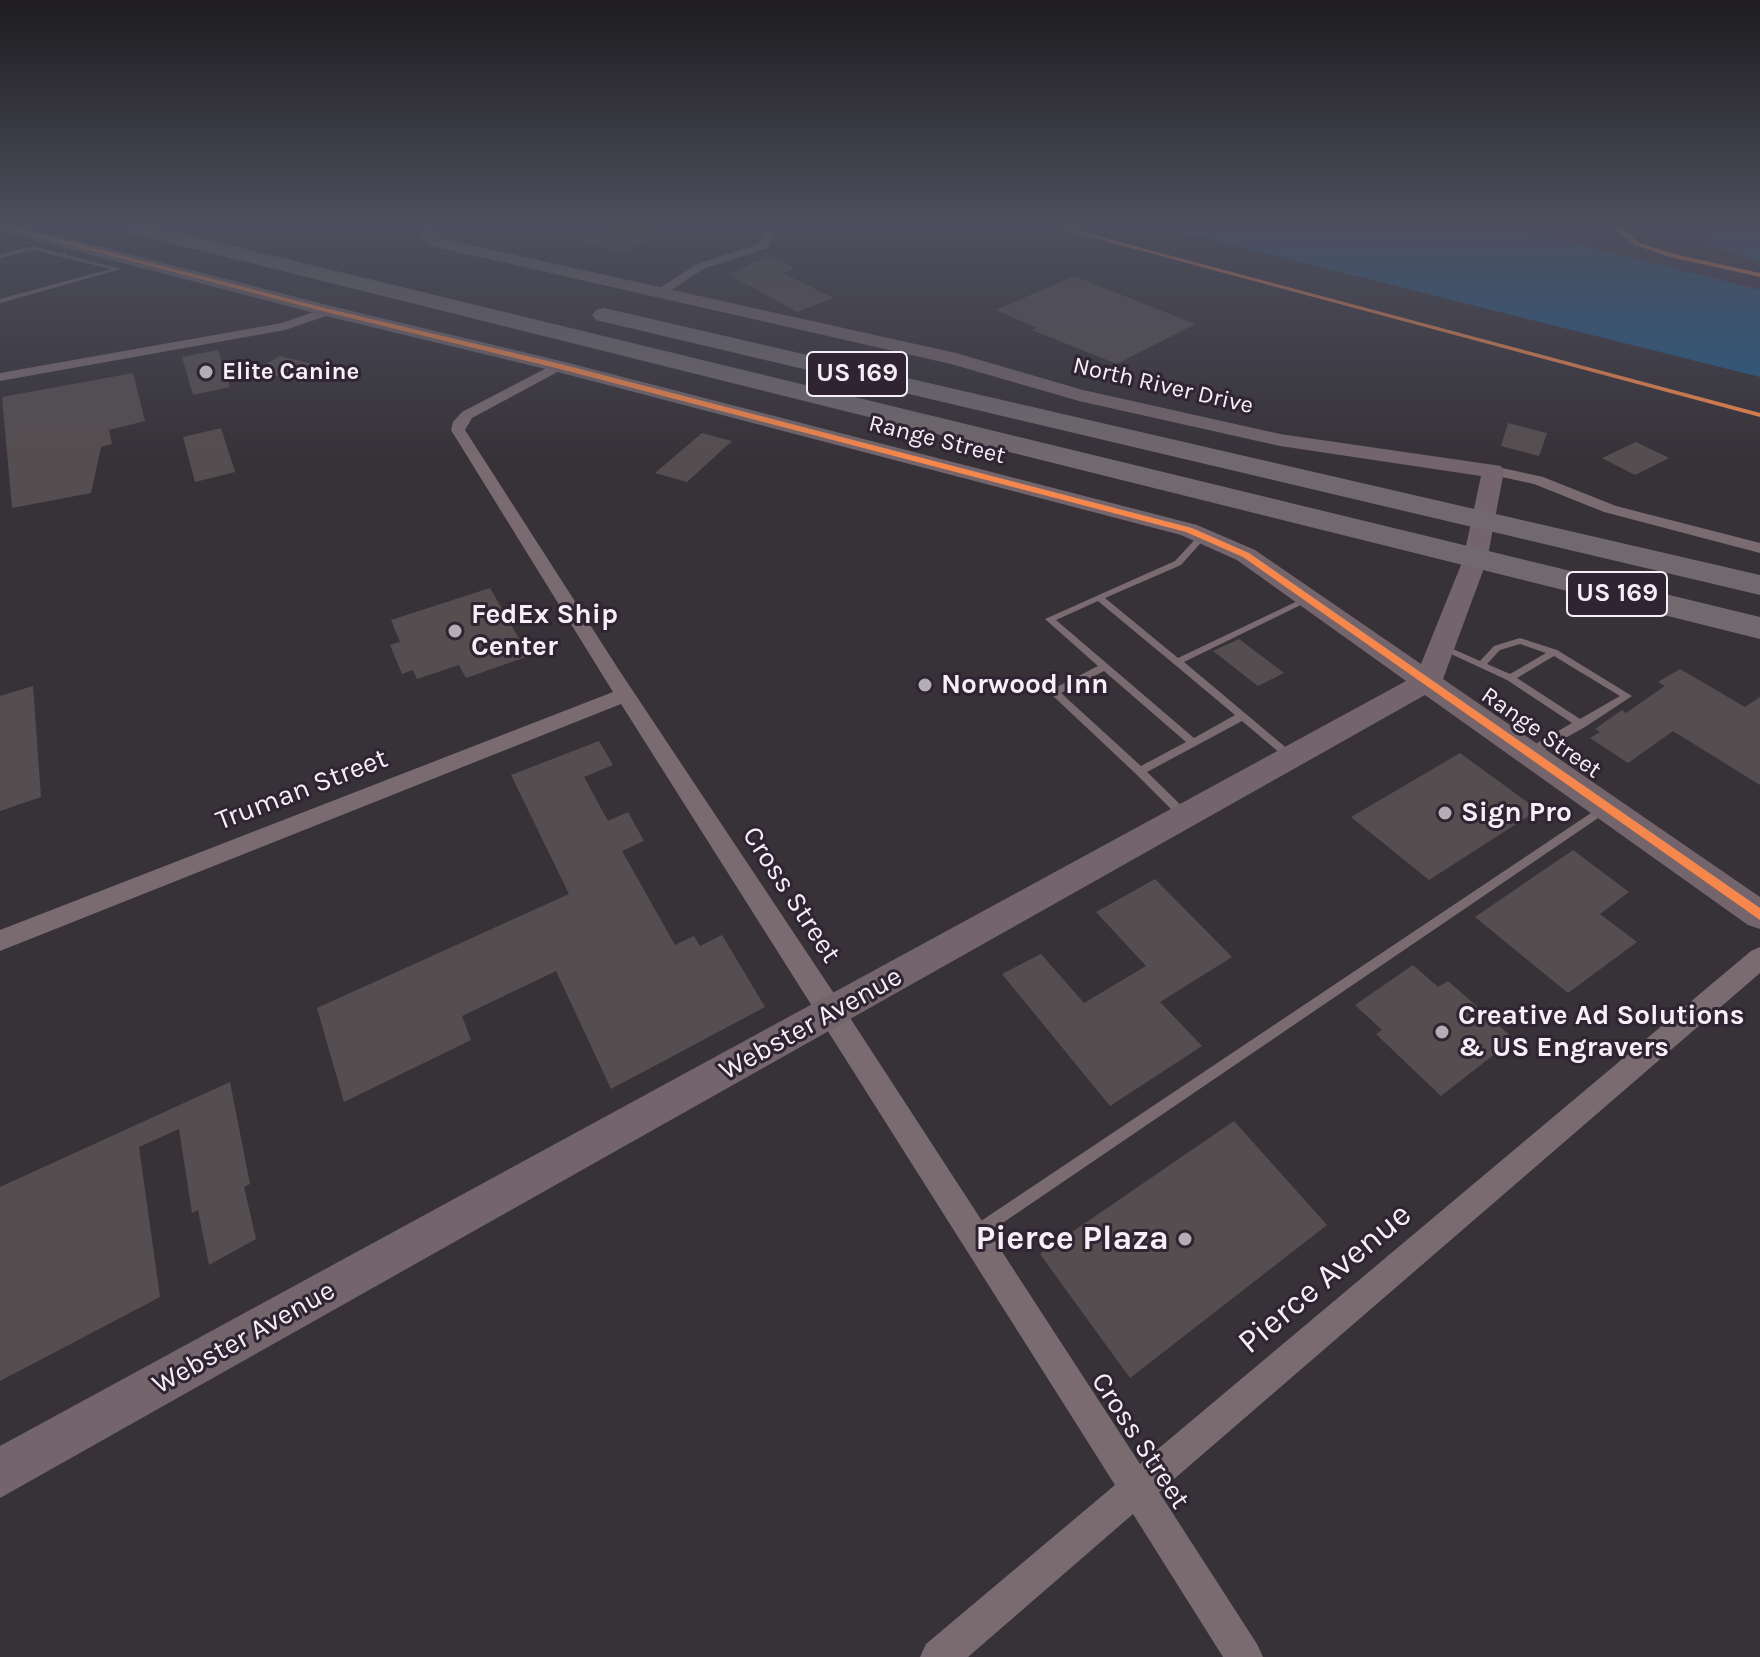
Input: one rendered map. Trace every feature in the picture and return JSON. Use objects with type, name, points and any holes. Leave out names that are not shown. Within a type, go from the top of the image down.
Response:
[{"type":"highway","name":"US 169","points":[[442,304],[1760,628]]},
{"type":"highway","name":"US 169","points":[[577,309],[1760,585]]},
{"type":"street","name":"Range Street","points":[[302,304],[558,366],[1149,518],[1203,536],[1246,555],[1309,599],[1434,664],[1530,752],[1760,915]]},
{"type":"street","name":"North River Drive","points":[[709,304],[956,359],[1079,395],[1280,440],[1538,480],[1610,509],[1760,548]]},
{"type":"street","points":[[0,377],[285,326],[328,311]]},
{"type":"street","name":"Cross Street","points":[[558,366],[467,415],[460,422],[458,430],[1244,1657]]},
{"type":"street","points":[[1434,664],[1475,560],[1493,471]]},
{"type":"street","name":"Webster Avenue","points":[[0,1473],[1375,712],[1434,664]]},
{"type":"street","name":"Truman Street","points":[[0,941],[626,695]]},
{"type":"street","name":"Pierce Avenue","points":[[939,1657],[1760,958]]},
{"type":"lane","points":[[1193,743],[1050,619],[1178,563],[1203,536]]},
{"type":"lane","points":[[1099,597],[1292,756]]},
{"type":"lane","points":[[1177,662],[1309,599]]},
{"type":"lane","points":[[1482,664],[1497,648],[1520,641],[1554,652],[1585,675],[1627,696],[1530,752]]},
{"type":"lane","points":[[1510,678],[1554,652]]},
{"type":"lane","points":[[1434,664],[1482,664],[1547,698],[1581,724]]},
{"type":"lane","points":[[1105,667],[1054,692],[1185,816]]},
{"type":"lane","points":[[1140,771],[1242,716]]},
{"type":"lane","points":[[973,1234],[1607,807]]},
{"type":"shaded area","points":[[1721,304],[1760,304],[1760,316]]},
{"type":"water","points":[[1469,304],[1760,304],[1760,377]]},
{"type":"building","points":[[783,304],[817,304],[797,312]]},
{"type":"building","points":[[1009,304],[1145,304],[1195,324],[1117,364],[1032,330],[1037,328],[996,310]]},
{"type":"building","name":"Elite Canine","points":[[218,350],[230,387],[193,395],[182,357]]},
{"type":"building","points":[[280,356],[328,368],[302,383],[255,370]]},
{"type":"building","points":[[133,373],[145,421],[109,430],[112,444],[101,447],[91,493],[12,508],[2,397]]},
{"type":"building","points":[[1508,423],[1547,433],[1539,456],[1501,446]]},
{"type":"building","points":[[221,428],[235,472],[195,482],[183,437]]},
{"type":"building","points":[[702,433],[732,441],[687,482],[655,473]]},
{"type":"building","points":[[1636,442],[1669,458],[1635,475],[1602,458]]},
{"type":"building","name":"FedEx Ship Center","points":[[490,588],[529,656],[466,678],[459,665],[417,679],[413,670],[402,674],[390,645],[400,642],[391,620]]},
{"type":"building","points":[[1239,639],[1284,673],[1258,686],[1213,651]]},
{"type":"building","points":[[1680,669],[1745,707],[1760,697],[1760,785],[1673,731],[1628,763],[1590,738],[1600,732],[1595,729],[1622,710],[1626,713],[1665,686],[1658,682]]},
{"type":"building","points":[[33,686],[41,797],[0,811],[0,696]]},
{"type":"building","points":[[599,741],[613,765],[584,777],[608,821],[628,812],[644,841],[622,851],[675,945],[694,936],[700,946],[722,935],[765,1007],[611,1089],[556,971],[462,1016],[471,1040],[344,1102],[317,1008],[569,894],[511,775]]},
{"type":"building","name":"Sign Pro","points":[[1460,753],[1538,810],[1429,880],[1351,817]]},
{"type":"building","points":[[1573,850],[1629,892],[1600,914],[1637,942],[1568,993],[1475,917]]},
{"type":"building","points":[[1155,879],[1232,957],[1160,1002],[1202,1046],[1110,1106],[1002,974],[1041,954],[1084,1003],[1146,966],[1096,912]]},
{"type":"building","name":"Creative Ad Solutions & US Engravers","points":[[1413,965],[1438,987],[1448,981],[1514,1039],[1441,1096],[1376,1034],[1382,1030],[1355,1005]]},
{"type":"building","points":[[230,1082],[250,1184],[244,1187],[256,1239],[209,1265],[198,1210],[192,1213],[179,1129],[139,1147],[160,1297],[0,1381],[0,1187]]},
{"type":"building","name":"Pierce Plaza","points":[[1234,1121],[1327,1225],[1130,1378],[1040,1254]]},
{"type":"cycle path","points":[[302,304],[558,366],[1189,530],[1246,555],[1760,915]]},
{"type":"cycle path","points":[[1346,304],[1760,415]]},
{"type":"place","name":"Elite Canine","points":[[206,372]]},
{"type":"place","name":"FedEx Ship Center","points":[[455,631]]},
{"type":"place","name":"Norwood Inn","points":[[925,685]]},
{"type":"place","name":"Sign Pro","points":[[1445,813]]},
{"type":"place","name":"Creative Ad Solutions & US Engravers","points":[[1442,1032]]},
{"type":"place","name":"Pierce Plaza","points":[[1185,1239]]}]
